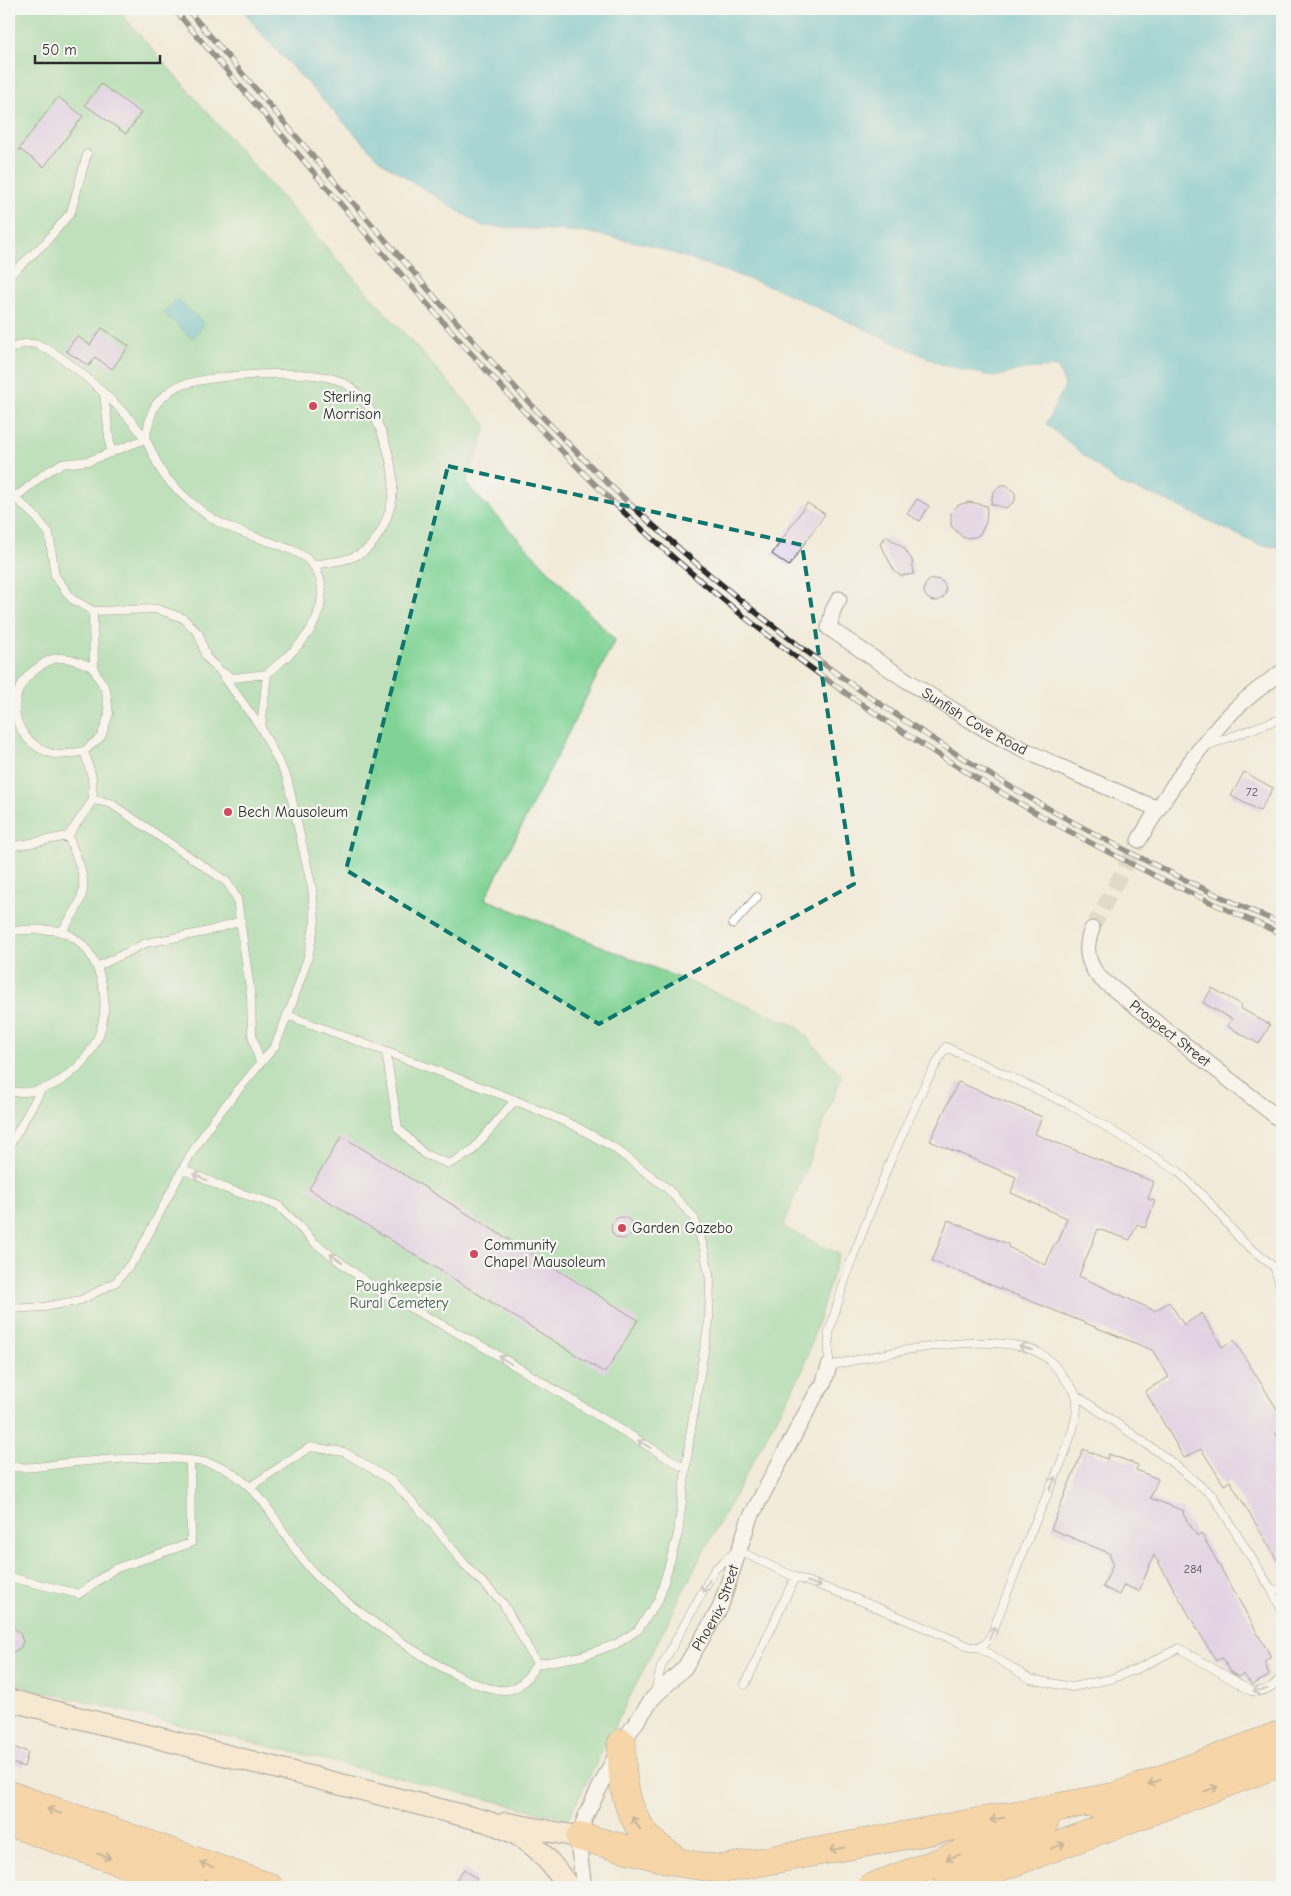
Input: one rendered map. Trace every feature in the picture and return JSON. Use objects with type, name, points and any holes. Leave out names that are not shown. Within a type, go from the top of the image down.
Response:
[{"type":"highway","points":[[872,1887],[1282,1734]]},
{"type":"highway","points":[[622,1743],[622,1783],[631,1814],[650,1841],[686,1864]]},
{"type":"highway","points":[[947,1887],[1282,1762]]},
{"type":"highway","points":[[9,1795],[269,1887]]},
{"type":"highway","points":[[580,1837],[686,1864],[711,1869],[734,1868],[1113,1797]]},
{"type":"highway","points":[[9,1822],[192,1887]]},
{"type":"street","name":"Sunfish Cove Road","points":[[839,600],[833,610],[829,628],[912,684],[993,733],[1082,776],[1158,809]]},
{"type":"street","points":[[1139,840],[1158,809],[1202,748],[1233,711],[1282,672]]},
{"type":"street","name":"Prospect Street","points":[[1092,929],[1088,942],[1088,958],[1090,965],[1101,979],[1282,1121]]},
{"type":"street","name":"Phoenix Street","points":[[584,1887],[579,1864],[580,1837],[586,1815],[622,1743],[653,1698],[685,1667],[720,1608],[737,1550],[749,1520],[816,1394],[823,1385],[829,1366]]},
{"type":"street","points":[[9,1700],[485,1821],[515,1832],[538,1847],[569,1887]]},
{"type":"street","points":[[485,1821],[528,1825],[580,1837]]},
{"type":"lane","points":[[9,276],[46,242],[71,212],[86,154]]},
{"type":"lane","points":[[9,350],[19,344],[40,345],[82,374],[124,412],[145,439],[166,478],[212,519],[242,533],[295,551],[314,565],[323,584],[322,606],[304,639],[267,674],[233,678],[220,671]]},
{"type":"lane","points":[[145,439],[156,404],[179,385],[219,377],[283,373],[313,376],[342,382],[365,400],[379,424],[390,464],[393,490],[385,522],[372,544],[359,555],[314,565]]},
{"type":"lane","points":[[104,394],[110,453]]},
{"type":"lane","points":[[9,1309],[44,1307],[81,1300],[116,1282],[137,1256],[183,1169],[214,1119],[275,1046],[288,1015],[308,956],[315,921],[312,888],[286,778],[261,728],[220,671],[206,656],[199,634],[183,618],[157,609],[93,611],[72,599],[55,576],[49,533],[35,516],[11,497],[21,493],[44,474],[62,464],[89,461],[145,439]]},
{"type":"lane","points":[[93,611],[93,668],[106,690],[109,714],[101,736],[84,751],[67,755],[50,753],[29,740],[17,724],[14,705],[20,683],[52,659],[70,659],[93,668]]},
{"type":"lane","points":[[261,728],[267,674]]},
{"type":"lane","points":[[1202,748],[1268,722],[1282,719]]},
{"type":"lane","points":[[9,847],[68,836],[93,800],[92,777],[84,751]]},
{"type":"lane","points":[[93,800],[110,803],[227,882],[237,899],[251,996],[252,1035],[260,1063]]},
{"type":"lane","points":[[61,932],[78,910],[84,886],[81,866],[68,836]]},
{"type":"lane","points":[[732,924],[757,897]]},
{"type":"lane","points":[[97,967],[146,942],[205,932],[241,921]]},
{"type":"lane","points":[[9,931],[61,932],[83,944],[97,967],[104,995],[102,1025],[92,1048],[88,1055],[64,1080],[41,1090],[21,1094],[9,1091]]},
{"type":"lane","points":[[9,1466],[22,1469],[85,1462],[190,1461],[220,1466],[251,1486],[317,1576],[353,1607],[453,1673],[483,1686],[507,1690],[524,1683],[537,1664],[582,1656],[616,1644],[638,1630],[660,1599],[678,1534],[709,1322],[710,1280],[704,1249],[694,1218],[668,1189],[613,1148],[573,1125],[515,1100],[288,1015]]},
{"type":"lane","points":[[1282,1268],[1274,1267],[1241,1240],[1209,1202],[1179,1172],[1072,1106],[946,1047],[924,1084],[896,1146],[849,1267],[830,1332],[829,1366],[879,1354],[962,1344],[1013,1344],[1036,1352],[1054,1364],[1076,1395],[1165,1457],[1213,1496],[1271,1589],[1282,1611]]},
{"type":"lane","points":[[386,1052],[398,1128],[424,1154],[449,1164],[471,1152],[515,1100]]},
{"type":"lane","points":[[9,1147],[41,1090]]},
{"type":"lane","points":[[183,1169],[224,1188],[278,1205],[315,1243],[377,1290],[489,1350],[686,1469]]},
{"type":"lane","points":[[1274,1267],[1282,1291]]},
{"type":"lane","points":[[980,1648],[987,1643],[992,1634],[1036,1520],[1063,1460],[1075,1414],[1076,1395]]},
{"type":"lane","points":[[251,1486],[310,1447],[344,1452],[392,1481],[431,1522],[466,1566],[503,1603],[537,1664]]},
{"type":"lane","points":[[9,1577],[80,1594],[114,1568],[191,1543],[190,1461]]},
{"type":"lane","points":[[653,1698],[661,1667],[715,1569],[737,1550],[794,1577],[854,1598],[958,1643],[980,1648],[1030,1679],[1072,1687],[1111,1679],[1139,1668],[1179,1648],[1251,1691],[1260,1692],[1270,1689],[1282,1676]]},
{"type":"lane","points":[[745,1685],[794,1577]]},
{"type":"lane","points":[[1271,1589],[1282,1590]]},
{"type":"highlighted area","points":[[448,466],[802,545],[854,884],[599,1024],[346,870]]},
{"type":"green space","name":"Poughkeepsie Rural Cemetery","points":[[9,9],[117,9],[292,209],[487,425],[466,484],[615,640],[485,899],[797,1026],[842,1076],[783,1227],[839,1254],[803,1370],[697,1564],[568,1819],[9,1683]]},
{"type":"water","points":[[242,9],[1282,9],[1282,547],[1259,545],[1156,496],[1119,484],[1046,424],[1065,386],[1058,367],[1024,369],[996,377],[943,365],[775,288],[646,244],[585,232],[482,226],[380,161],[265,38]]},
{"type":"water","points":[[177,299],[204,324],[192,338],[164,313]]},
{"type":"building","points":[[101,84],[141,113],[126,134],[85,105]]},
{"type":"building","points":[[58,97],[83,116],[44,167],[19,149]]},
{"type":"building","points":[[102,328],[129,346],[112,369],[95,357],[89,366],[66,351],[77,336],[90,345]]},
{"type":"building","points":[[1000,485],[1007,485],[1015,493],[1015,501],[1006,508],[991,504],[993,493]]},
{"type":"building","points":[[917,499],[929,506],[920,521],[907,514]]},
{"type":"building","points":[[970,502],[987,506],[986,523],[980,534],[975,537],[964,538],[951,526],[951,512],[958,505]]},
{"type":"building","points":[[807,503],[825,514],[789,566],[772,554]]},
{"type":"building","points":[[886,536],[904,548],[912,560],[914,574],[901,576],[895,572],[880,544]]},
{"type":"building","points":[[935,579],[943,582],[946,590],[943,598],[935,601],[927,598],[924,590],[927,582]]},
{"type":"building","points":[[1244,772],[1273,788],[1260,811],[1231,796]]},
{"type":"building","points":[[1212,988],[1242,1005],[1240,1008],[1270,1025],[1259,1044],[1227,1026],[1232,1019],[1203,1003]]},
{"type":"building","points":[[958,1082],[1042,1117],[1035,1134],[1154,1182],[1148,1199],[1155,1201],[1145,1228],[1137,1224],[1130,1240],[1098,1229],[1079,1276],[1155,1311],[1169,1302],[1184,1325],[1202,1313],[1222,1347],[1234,1340],[1282,1417],[1282,1430],[1276,1434],[1282,1444],[1282,1568],[1230,1481],[1224,1485],[1201,1449],[1184,1458],[1145,1391],[1169,1377],[1152,1350],[932,1261],[948,1220],[1008,1244],[1008,1247],[1046,1265],[1052,1248],[1059,1240],[1067,1218],[1011,1193],[1016,1177],[930,1141]]},
{"type":"building","name":"Community Chapel Mausoleum","points":[[342,1136],[638,1320],[605,1373],[309,1189]]},
{"type":"building","name":"Garden Gazebo","points":[[622,1217],[630,1220],[633,1228],[630,1236],[622,1239],[614,1236],[611,1228],[614,1220]]},
{"type":"building","points":[[1083,1449],[1107,1459],[1109,1454],[1138,1465],[1136,1470],[1158,1479],[1150,1498],[1184,1511],[1183,1514],[1197,1536],[1201,1533],[1271,1657],[1265,1661],[1269,1676],[1252,1685],[1243,1674],[1238,1677],[1231,1672],[1222,1658],[1216,1661],[1154,1555],[1139,1591],[1124,1585],[1119,1595],[1103,1587],[1113,1564],[1109,1553],[1051,1529]]},
{"type":"building","points":[[9,1624],[20,1633],[23,1642],[20,1648],[9,1654]]},
{"type":"building","points":[[9,1746],[28,1752],[24,1767],[9,1762]]},
{"type":"building","points":[[464,1869],[477,1879],[471,1887],[451,1887]]},
{"type":"tunnel","points":[[1092,929],[1139,840]]},
{"type":"railway","points":[[174,9],[439,318],[506,392],[609,498],[717,594],[791,653],[868,708],[947,760],[1028,808],[1111,853],[1196,895],[1282,934]]},
{"type":"railway","points":[[187,9],[500,371],[590,466],[654,526],[724,587],[798,645],[873,699],[952,751],[1032,799],[1114,844],[1197,886],[1282,924]]},
{"type":"place","name":"Sterling Morrison","points":[[313,406]]},
{"type":"place","name":"Bech Mausoleum","points":[[228,812]]},
{"type":"place","name":"Garden Gazebo","points":[[622,1228]]},
{"type":"place","name":"Community Chapel Mausoleum","points":[[474,1254]]}]
